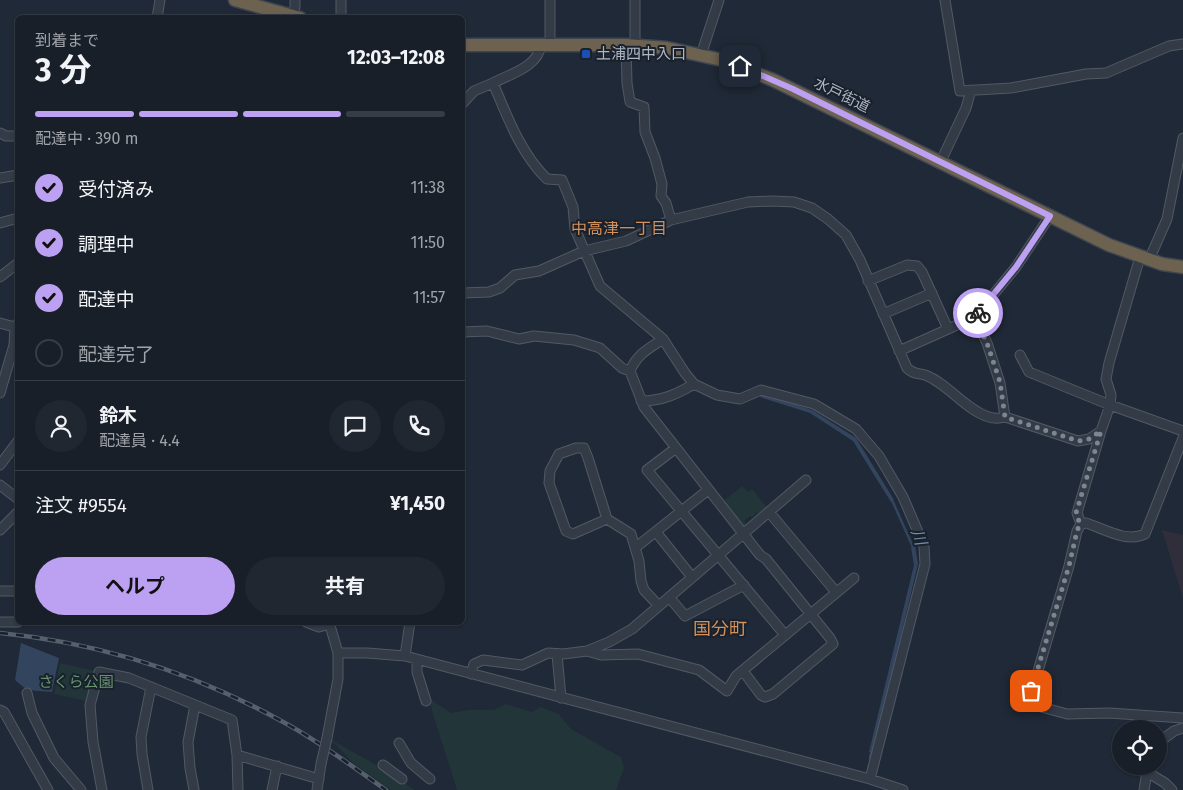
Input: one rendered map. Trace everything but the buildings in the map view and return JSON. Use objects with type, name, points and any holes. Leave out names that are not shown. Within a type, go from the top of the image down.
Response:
[{"type":"highway","points":[[235,0],[292,15]]},
{"type":"highway","name":"水戸街道","points":[[465,45],[631,45],[667,48],[740,66],[941,161],[1109,245],[1145,259],[1183,267]]},
{"type":"street","points":[[158,15],[160,0]]},
{"type":"street","points":[[295,0],[296,15]]},
{"type":"street","points":[[341,0],[341,15]]},
{"type":"street","points":[[465,101],[474,91],[532,62],[540,53],[546,45],[550,0]]},
{"type":"street","points":[[635,0],[627,84],[630,102],[644,107],[645,132],[662,184],[661,196],[666,203],[671,220]]},
{"type":"street","points":[[701,55],[718,0]]},
{"type":"street","points":[[945,0],[960,91],[1011,88],[1086,74],[1106,73],[1169,46],[1183,44]]},
{"type":"street","points":[[493,83],[510,124],[536,168],[547,179],[562,180],[573,207],[575,229],[600,286],[663,339],[685,374],[694,384],[717,395],[740,399],[761,390],[814,404],[856,430],[879,456],[903,497],[924,546],[925,564],[870,780]]},
{"type":"street","points":[[941,161],[966,108],[971,90]]},
{"type":"street","points":[[0,133],[6,136],[15,136]]},
{"type":"street","points":[[1183,141],[1168,219],[1145,259],[1106,379],[1111,395],[1110,405],[1076,513],[1080,524],[1030,698],[1034,705],[1067,714],[1110,713],[1183,718]]},
{"type":"street","points":[[0,178],[15,176]]},
{"type":"street","points":[[465,293],[489,292],[500,288],[515,275],[539,271],[584,251],[626,241],[671,220],[748,202],[794,202],[812,208],[846,235],[860,260],[907,368],[913,373],[925,375],[985,416],[996,419],[1005,417],[1078,441],[1089,439],[1101,431]]},
{"type":"street","points":[[899,351],[975,317],[1016,267],[1050,216]]},
{"type":"street","points":[[0,223],[15,219]]},
{"type":"street","points":[[0,277],[15,265]]},
{"type":"street","points":[[868,281],[907,265],[917,266],[922,272],[948,329]]},
{"type":"street","points":[[883,314],[932,293]]},
{"type":"street","points":[[975,317],[987,343],[1000,382],[1005,417]]},
{"type":"street","points":[[0,323],[15,326]]},
{"type":"street","points":[[465,332],[487,331],[519,339],[534,336],[574,340],[600,348],[622,368],[630,371]]},
{"type":"street","points":[[0,393],[15,339]]},
{"type":"street","points":[[663,339],[634,360],[630,371],[644,407],[743,534],[760,555],[766,559],[833,644],[773,694],[766,697],[761,695],[742,671]]},
{"type":"street","points":[[1020,355],[1029,372],[1110,405],[1183,431]]},
{"type":"street","points":[[641,401],[655,401],[676,395],[694,384]]},
{"type":"street","points":[[1080,524],[1086,523],[1130,538],[1145,534],[1183,438]]},
{"type":"street","points":[[0,466],[15,444]]},
{"type":"street","points":[[607,519],[573,534],[566,530],[549,483],[550,471],[559,454],[576,448],[584,448],[607,519],[631,534],[644,590],[658,606]]},
{"type":"street","points":[[676,448],[648,470],[785,635]]},
{"type":"street","points":[[471,674],[474,664],[483,660],[522,665],[548,653],[587,651],[610,642],[632,629],[806,480]]},
{"type":"street","points":[[0,485],[15,497]]},
{"type":"street","points":[[635,548],[708,490]]},
{"type":"street","points":[[769,512],[836,592]]},
{"type":"street","points":[[0,530],[15,515]]},
{"type":"street","points":[[656,532],[692,577]]},
{"type":"street","points":[[587,651],[600,655],[638,654],[699,670],[727,691],[736,676],[854,578]]},
{"type":"street","points":[[669,597],[685,616],[744,585]]},
{"type":"street","points":[[0,591],[15,592]]},
{"type":"street","points":[[0,622],[15,622]]},
{"type":"street","points":[[317,790],[336,697],[338,652],[331,625]]},
{"type":"street","points":[[406,656],[410,625]]},
{"type":"street","points":[[338,652],[406,656],[903,790]]},
{"type":"street","points":[[557,654],[561,698]]},
{"type":"street","points":[[417,660],[417,672],[426,701]]},
{"type":"street","points":[[102,790],[93,742],[90,705],[99,672],[129,678],[232,720],[237,755],[238,790]]},
{"type":"street","points":[[148,790],[141,738],[150,687]]},
{"type":"street","points":[[27,693],[32,712],[54,758],[81,790]]},
{"type":"street","points":[[194,790],[188,742],[195,705]]},
{"type":"street","points":[[0,710],[4,712],[48,790]]},
{"type":"street","points":[[1167,736],[1183,728]]},
{"type":"street","points":[[399,743],[411,763],[430,779]]},
{"type":"street","points":[[237,755],[319,779]]},
{"type":"street","points":[[382,765],[402,779]]},
{"type":"street","points":[[272,790],[277,766]]},
{"type":"street","points":[[1144,790],[1147,775]]},
{"type":"street","points":[[1155,775],[1172,790]]},
{"type":"shaded area","points":[[1162,530],[1183,535],[1183,598]]},
{"type":"green space","points":[[742,486],[748,492],[752,489],[769,510],[761,516],[757,512],[752,517],[750,516],[744,521],[748,527],[744,530],[721,503]]},
{"type":"green space","name":"さくら公園","points":[[60,663],[96,671],[87,701],[54,694]]},
{"type":"green space","points":[[429,698],[451,713],[469,710],[493,710],[506,704],[532,712],[541,707],[559,714],[571,729],[621,757],[624,768],[616,790],[457,790]]},
{"type":"green space","points":[[330,739],[380,767],[415,790],[391,790],[353,763]]},
{"type":"water","points":[[761,393],[812,410],[856,438],[894,500],[891,502],[853,441],[810,413],[760,397]]},
{"type":"water","points":[[915,546],[918,564],[873,753],[869,752],[914,565],[911,547]]},
{"type":"water","points":[[21,643],[59,658],[52,692],[27,690],[15,680]]},
{"type":"waterway","name":"川","points":[[892,500],[913,547]]},
{"type":"waterway","name":"川","points":[[870,758],[872,750]]},
{"type":"railway","points":[[0,633],[74,644],[147,663],[183,676],[252,705],[298,730],[386,790]]},
{"type":"way so far","points":[[978,313],[975,317],[987,343],[1000,382],[1005,417],[1078,441],[1089,439],[1101,431],[1076,513],[1080,524],[1069,566],[1031,691]]},
{"type":"place","name":"土浦四中入口","points":[[586,54]]},
{"type":"district","name":"中高津一丁目","points":[[619,228]]},
{"type":"district","name":"国分町","points":[[720,629]]},
{"type":"route","points":[[740,66],[793,89],[1050,216],[1016,267],[978,313]]}]
